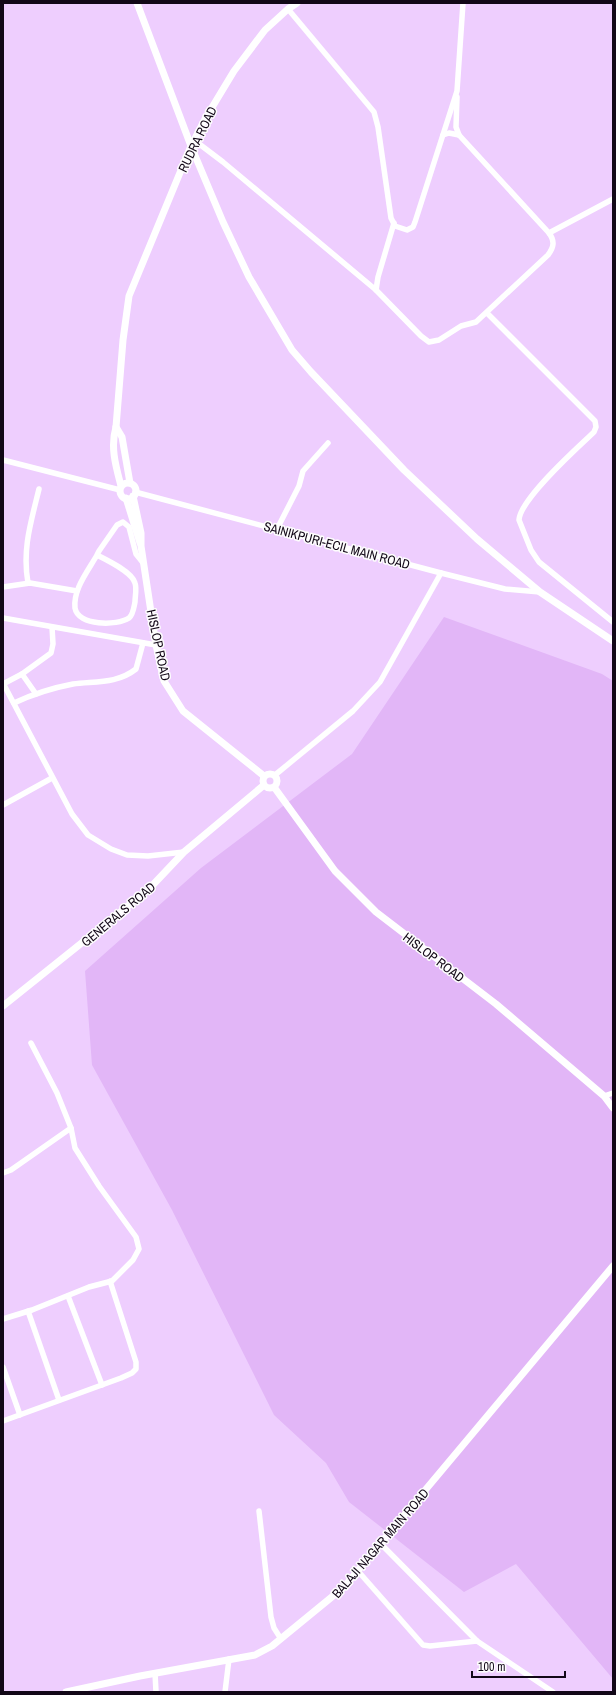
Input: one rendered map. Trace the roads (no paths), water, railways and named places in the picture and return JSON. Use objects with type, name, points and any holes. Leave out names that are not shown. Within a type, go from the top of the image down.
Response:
[{"type":"street","points":[[137,3],[249,277],[292,350],[310,372],[404,470],[477,540],[540,592],[613,641]]},
{"type":"street","name":"RUDRA ROAD","points":[[116,427],[123,340],[130,296],[193,143],[234,71],[266,30],[288,9],[297,3]]},
{"type":"street","points":[[193,143],[223,162],[376,290],[425,340],[429,342],[439,340],[461,326],[476,322],[548,255],[554,245],[553,237],[459,134],[456,127],[463,3]]},
{"type":"street","points":[[288,9],[374,112],[378,127],[389,205],[394,223],[378,277],[376,290]]},
{"type":"street","points":[[394,223],[403,230],[407,230],[412,227],[457,91]]},
{"type":"street","points":[[443,135],[448,133],[459,134]]},
{"type":"street","points":[[549,233],[613,199]]},
{"type":"street","points":[[487,313],[595,420],[596,427],[594,432],[544,481],[523,508],[519,515],[519,520],[531,550],[539,562],[613,622]]},
{"type":"street","points":[[116,427],[122,437],[130,483],[134,487],[134,494],[126,498]]},
{"type":"street","points":[[116,427],[112,439],[121,496],[126,498],[141,546]]},
{"type":"street","points":[[277,529],[299,486],[303,471],[328,442]]},
{"type":"street","points":[[3,460],[120,488]]},
{"type":"street","points":[[120,488],[125,483],[130,483]]},
{"type":"street","points":[[28,584],[25,560],[26,544],[39,489]]},
{"type":"street","name":"SAINIKPURI-ECIL MAIN ROAD","points":[[134,494],[277,529],[505,589],[540,592]]},
{"type":"street","name":"HISLOP ROAD","points":[[134,494],[156,645],[164,681],[183,712],[264,776]]},
{"type":"street","points":[[97,555],[121,568],[135,583],[136,592],[132,614],[126,619],[116,622],[97,622],[82,619],[76,611],[75,606],[77,591],[97,555],[117,525],[123,522],[129,527],[136,554],[144,564]]},
{"type":"street","points":[[275,775],[277,782],[274,787],[269,788],[264,785],[264,776],[269,774],[275,775],[352,711],[380,682],[441,573]]},
{"type":"street","points":[[3,587],[28,584],[77,591]]},
{"type":"street","points":[[3,618],[156,645]]},
{"type":"street","points":[[52,627],[53,644],[51,653],[22,674],[3,683],[52,778],[79,825],[88,835],[100,844],[127,855],[138,856],[184,852]]},
{"type":"street","points":[[14,703],[36,694],[74,684],[122,677],[136,669],[143,643]]},
{"type":"street","points":[[22,674],[36,694]]},
{"type":"street","points":[[3,805],[52,778]]},
{"type":"street","name":"GENERALS ROAD","points":[[3,1006],[149,889],[184,852],[264,785]]},
{"type":"street","name":"HISLOP ROAD","points":[[274,787],[335,871],[376,912],[496,1004],[604,1096],[613,1108]]},
{"type":"street","points":[[3,1319],[28,1311],[89,1287],[110,1281],[137,1255],[139,1249],[138,1242],[124,1219],[99,1186],[75,1148],[71,1128],[57,1093],[31,1043]]},
{"type":"street","points":[[604,1096],[613,1093]]},
{"type":"street","points":[[3,1173],[12,1170],[71,1128]]},
{"type":"street","name":"BALAJI NAGAR MAIN ROAD","points":[[66,1692],[155,1673],[255,1655],[263,1652],[334,1597],[381,1544],[613,1266]]},
{"type":"street","points":[[3,1421],[102,1385],[132,1373],[136,1368],[136,1362],[110,1281]]},
{"type":"street","points":[[68,1296],[102,1385]]},
{"type":"street","points":[[28,1311],[59,1400]]},
{"type":"street","points":[[3,1367],[20,1415]]},
{"type":"street","points":[[259,1512],[270,1611],[274,1628],[280,1639]]},
{"type":"street","points":[[381,1544],[477,1641],[553,1692]]},
{"type":"street","points":[[358,1571],[423,1645],[430,1646],[477,1641]]},
{"type":"street","points":[[225,1692],[229,1659]]},
{"type":"street","points":[[155,1673],[156,1692]]}]
